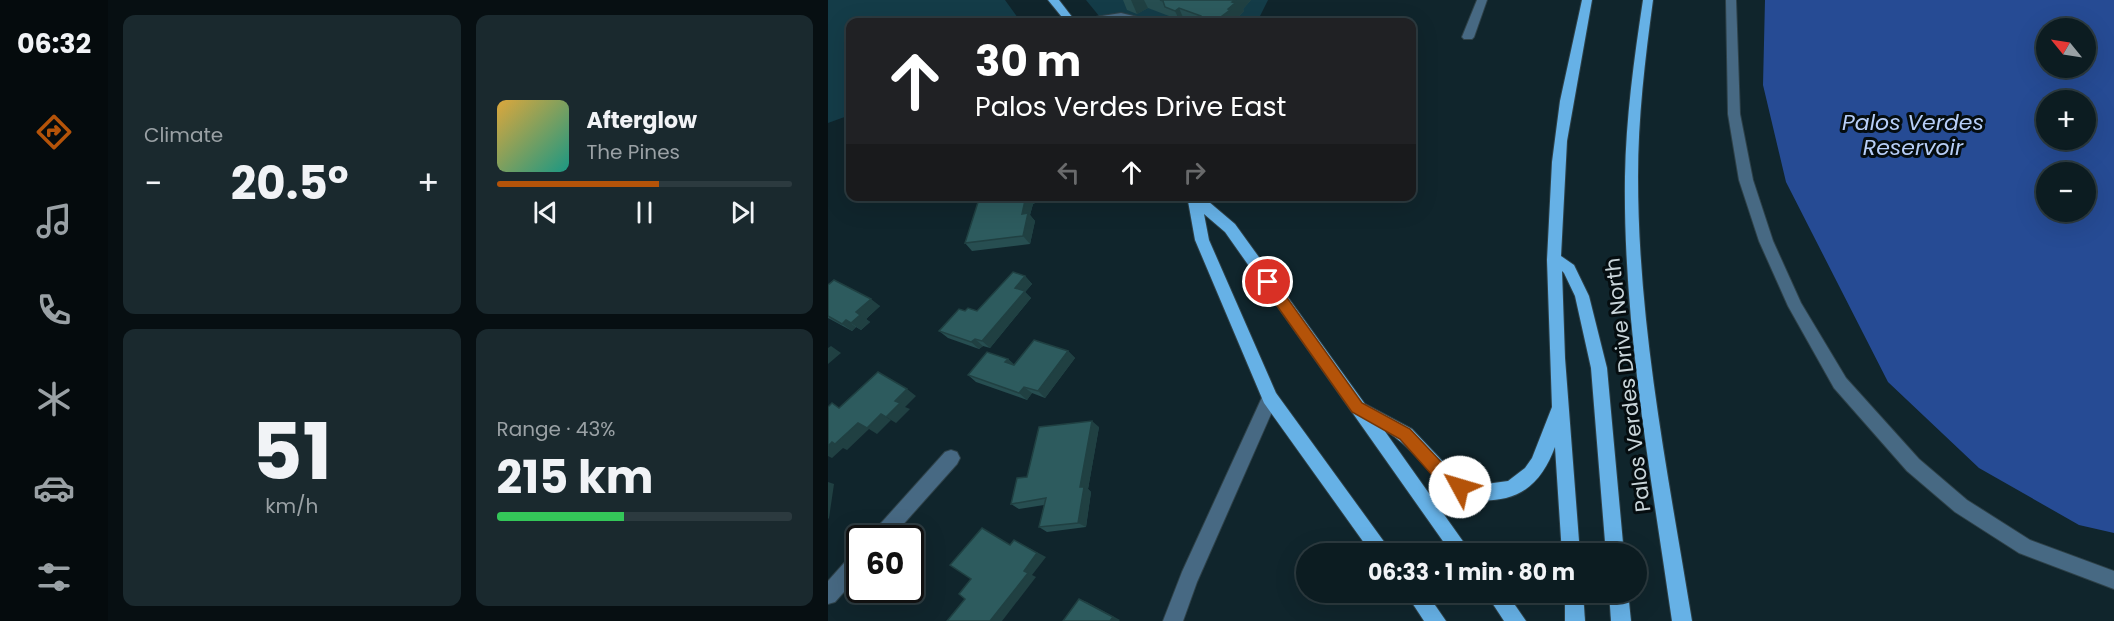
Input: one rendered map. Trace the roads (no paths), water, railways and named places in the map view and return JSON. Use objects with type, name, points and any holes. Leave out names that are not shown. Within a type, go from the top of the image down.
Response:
[{"type":"main road","points":[[1053,0],[1068,18]]},
{"type":"main road","points":[[1570,543],[1560,403],[1555,259],[1558,161],[1570,81],[1587,0]]},
{"type":"main road","name":"Palos Verdes Drive North","points":[[1648,0],[1636,80],[1632,216],[1639,320],[1682,621]]},
{"type":"main road","points":[[1193,201],[1202,240],[1270,398],[1376,543]]},
{"type":"main road","points":[[1196,201],[1230,228],[1455,543]]},
{"type":"main road","points":[[1555,259],[1569,269],[1582,296],[1599,368],[1614,543]]},
{"type":"main road","points":[[1357,407],[1405,434],[1437,469],[1460,487],[1481,493],[1510,491],[1525,483],[1542,459],[1560,403]]},
{"type":"main road","points":[[1422,603],[1436,621]]},
{"type":"main road","points":[[1502,603],[1516,621]]},
{"type":"main road","points":[[1574,603],[1575,621]]},
{"type":"main road","points":[[1619,603],[1621,621]]},
{"type":"street","points":[[1468,37],[1482,0]]},
{"type":"street","points":[[1731,0],[1734,114],[1746,180],[1766,241],[1795,306],[1840,383],[1913,465],[1961,506],[2025,546],[2114,580]]},
{"type":"street","points":[[1108,18],[1121,16],[1129,18]]},
{"type":"street","points":[[1173,621],[1189,579],[1270,398]]},
{"type":"street","points":[[891,525],[951,458]]},
{"type":"street","points":[[828,595],[846,575]]},
{"type":"water","name":"Palos Verdes Reservoir","points":[[1765,0],[2114,0],[2114,533],[2079,525],[1979,468],[1888,382],[1786,182],[1763,85]]}]
